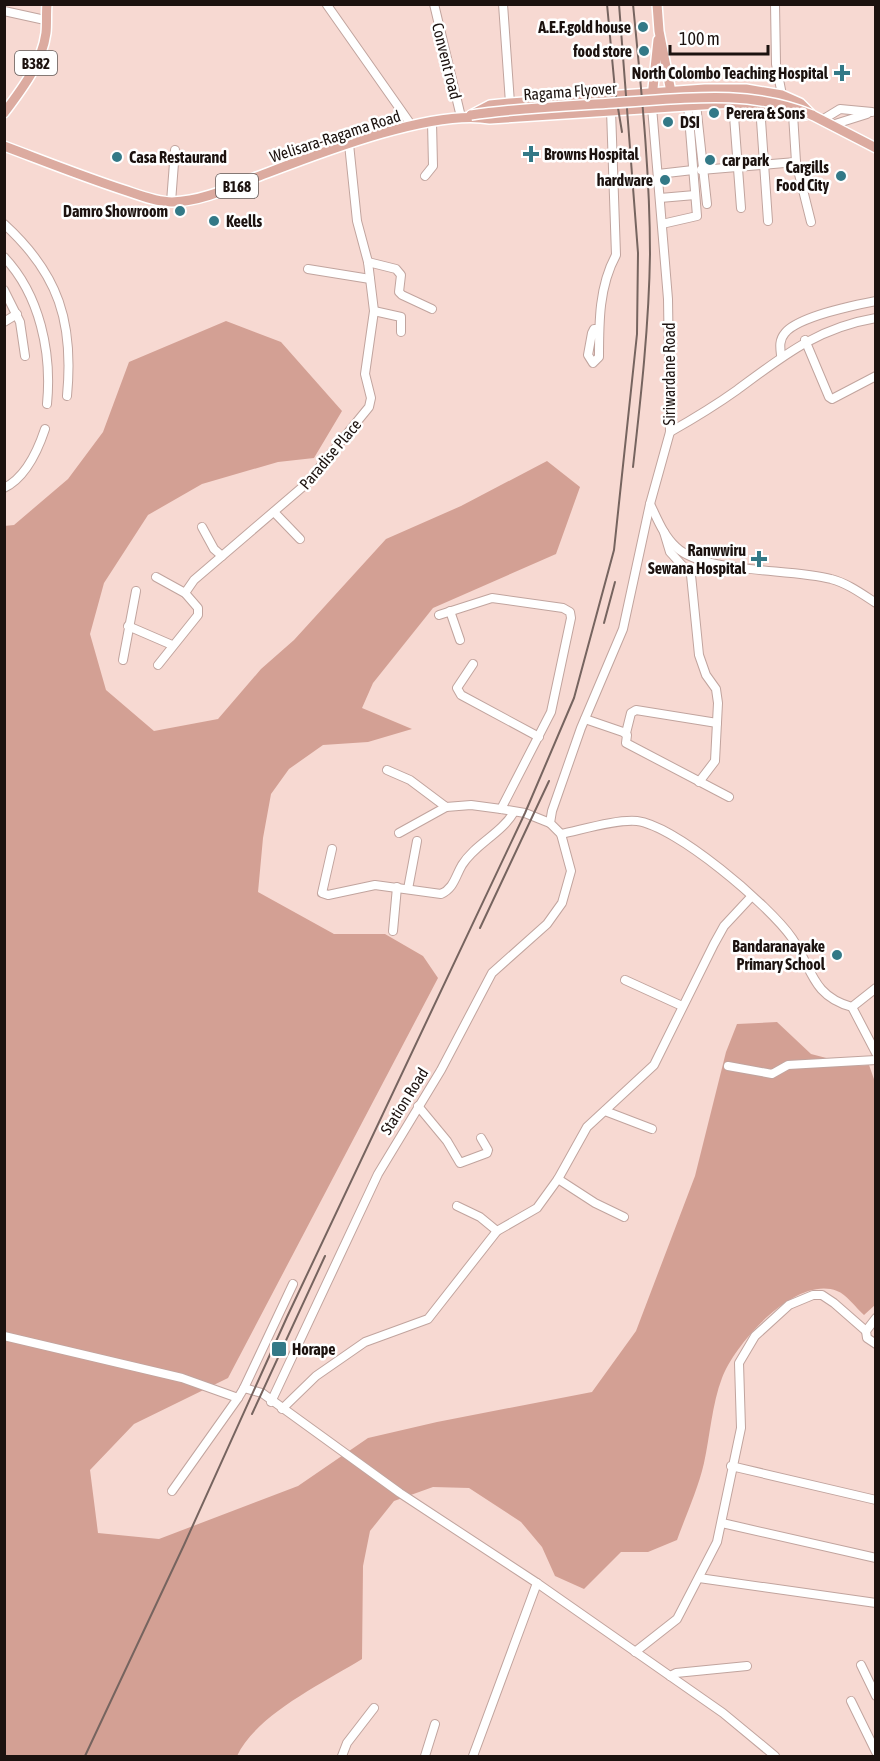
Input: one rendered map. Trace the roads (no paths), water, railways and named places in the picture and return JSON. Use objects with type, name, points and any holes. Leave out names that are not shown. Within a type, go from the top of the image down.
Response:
[{"type":"main road","name":"B382","points":[[4,113],[35,66],[46,33],[47,4]]},
{"type":"main road","points":[[652,107],[651,93],[658,31],[657,4]]},
{"type":"main road","points":[[658,31],[672,91],[673,106]]},
{"type":"main road","name":"B168","points":[[466,116],[490,105],[510,103],[672,91],[746,89],[782,95],[800,103],[812,115],[876,148]]},
{"type":"main road","name":"Ragama Flyover","points":[[466,116],[520,109],[724,96],[772,101],[812,115]]},
{"type":"main road","name":"B168","points":[[466,116],[490,118],[733,103],[760,106],[793,114],[812,115]]},
{"type":"main road","name":"Welisara-Ragama Road","points":[[4,146],[154,200],[171,202],[220,193],[349,144],[412,126],[466,116]]},
{"type":"street","name":"Convent road","points":[[434,4],[466,116]]},
{"type":"street","points":[[503,4],[510,103]]},
{"type":"street","points":[[775,4],[776,64],[782,95]]},
{"type":"street","points":[[327,5],[412,126]]},
{"type":"street","points":[[4,10],[45,20]]},
{"type":"street","points":[[733,103],[741,208]]},
{"type":"street","points":[[662,224],[696,218],[697,170],[692,104]]},
{"type":"street","points":[[760,106],[768,221]]},
{"type":"street","name":"Siriwardane Road","points":[[550,823],[585,719],[623,629],[650,504],[670,432],[669,322],[652,107]]},
{"type":"street","points":[[822,120],[840,109],[874,111]]},
{"type":"street","points":[[599,329],[605,275],[616,255],[610,110]]},
{"type":"street","points":[[832,125],[874,111]]},
{"type":"street","points":[[793,114],[796,162],[811,222]]},
{"type":"street","points":[[425,176],[433,166],[432,122]]},
{"type":"street","name":"Paradise Place","points":[[185,593],[194,579],[306,484],[369,407],[370,398],[365,374],[374,311],[368,262],[357,221],[349,144]]},
{"type":"street","points":[[171,202],[175,150]]},
{"type":"street","points":[[658,174],[796,162]]},
{"type":"street","points":[[697,170],[707,204]]},
{"type":"street","points":[[660,198],[695,195]]},
{"type":"street","points":[[4,224],[23,241],[45,270],[59,298],[69,338],[68,396]]},
{"type":"street","points":[[4,257],[14,267],[39,315],[46,351],[47,404]]},
{"type":"street","points":[[368,262],[396,269],[401,275],[399,292],[432,309]]},
{"type":"street","points":[[308,268],[370,279]]},
{"type":"street","points":[[4,290],[17,314],[25,356]]},
{"type":"street","points":[[781,355],[780,342],[785,332],[795,325],[844,307],[876,301]]},
{"type":"street","points":[[374,311],[400,317],[401,332]]},
{"type":"street","points":[[4,322],[17,314]]},
{"type":"street","points":[[670,432],[736,390],[781,355],[805,340],[852,322],[876,318]]},
{"type":"street","points":[[805,340],[829,397],[832,399],[876,376]]},
{"type":"street","points":[[4,488],[14,482],[38,450],[45,429]]},
{"type":"street","points":[[650,504],[664,532],[670,552],[691,575],[699,655],[706,675],[716,689],[715,761],[699,782]]},
{"type":"street","points":[[274,512],[300,539]]},
{"type":"street","points":[[201,527],[213,549],[222,556]]},
{"type":"street","points":[[664,532],[675,546],[687,555],[734,567],[831,579],[876,603]]},
{"type":"street","points":[[156,577],[185,593],[198,608],[198,615],[158,665]]},
{"type":"street","points":[[123,660],[136,591]]},
{"type":"street","points":[[440,615],[492,598],[563,608],[570,612],[571,618],[551,712],[539,737],[516,774],[501,809]]},
{"type":"street","points":[[450,611],[460,640]]},
{"type":"street","points":[[128,626],[172,645]]},
{"type":"street","points":[[473,664],[457,688],[461,695],[539,737]]},
{"type":"street","points":[[717,723],[636,710],[631,713],[626,743],[729,797]]},
{"type":"street","points":[[585,719],[626,733]]},
{"type":"street","points":[[387,770],[410,780],[446,807]]},
{"type":"street","points":[[399,833],[446,807],[471,805],[530,814],[550,823],[561,834],[634,820],[654,824],[727,872],[792,937],[815,982],[827,996],[839,1004],[852,1007],[876,1053]]},
{"type":"street","points":[[332,849],[322,893],[328,895],[375,885],[441,894],[450,890],[463,864],[506,825],[514,812]]},
{"type":"street","name":"Station Road","points":[[271,1402],[378,1174],[458,1040],[492,973],[547,924],[562,903],[571,871],[561,834]]},
{"type":"street","points":[[408,889],[417,841]]},
{"type":"street","points":[[393,931],[397,887]]},
{"type":"street","points":[[282,1409],[316,1376],[365,1342],[428,1319],[497,1231],[537,1208],[558,1179],[587,1127],[654,1065],[724,926],[751,897]]},
{"type":"street","points":[[625,980],[682,1006]]},
{"type":"street","points":[[852,1007],[876,988]]},
{"type":"street","points":[[728,1066],[772,1074],[788,1065],[876,1060]]},
{"type":"street","points":[[418,1106],[447,1141],[460,1163],[487,1153],[488,1150],[481,1138]]},
{"type":"street","points":[[605,1111],[652,1129]]},
{"type":"street","points":[[558,1179],[595,1203],[624,1216]]},
{"type":"street","points":[[458,1206],[480,1217],[497,1231]]},
{"type":"street","points":[[172,1491],[244,1388],[293,1284]]},
{"type":"street","points":[[635,1652],[677,1619],[717,1542],[731,1466],[741,1428],[739,1363],[755,1336],[789,1305],[813,1295],[822,1295],[866,1331],[867,1338],[876,1344]]},
{"type":"street","points":[[866,1331],[876,1318]]},
{"type":"street","points":[[4,1336],[182,1378],[238,1398]]},
{"type":"street","points":[[244,1388],[262,1393],[271,1402],[400,1493],[537,1583],[723,1713],[772,1754]]},
{"type":"street","points":[[731,1466],[876,1500]]},
{"type":"street","points":[[722,1523],[876,1558]]},
{"type":"street","points":[[699,1578],[876,1603]]},
{"type":"street","points":[[473,1756],[537,1583]]},
{"type":"street","points":[[861,1665],[876,1696]]},
{"type":"street","points":[[670,1676],[676,1673],[747,1666]]},
{"type":"street","points":[[851,1701],[876,1752]]},
{"type":"street","points":[[342,1756],[347,1743],[374,1707]]},
{"type":"street","points":[[424,1756],[435,1724]]},
{"type":"street","points":[[762,1756],[772,1754]]},
{"type":"railway","points":[[607,4],[615,90],[622,132]]},
{"type":"railway","points":[[85,1756],[287,1317],[525,813],[574,698],[614,550],[637,334],[638,253],[619,4]]},
{"type":"railway","points":[[633,4],[647,160],[650,254],[642,387],[633,467]]},
{"type":"railway","points":[[604,623],[615,582]]},
{"type":"railway","points":[[480,928],[549,781]]},
{"type":"railway","points":[[252,1414],[325,1256]]},
{"type":"place","name":"A.E.F.gold house","points":[[643,27]]},
{"type":"place","name":"food store","points":[[644,51]]},
{"type":"place","name":"North Colombo Teaching Hospital","points":[[842,73]]},
{"type":"place","name":"Perera & Sons","points":[[714,113]]},
{"type":"place","name":"DSI","points":[[668,122]]},
{"type":"place","name":"Browns Hospital","points":[[531,154]]},
{"type":"place","name":"Casa Restaurand","points":[[117,157]]},
{"type":"place","name":"car park","points":[[710,160]]},
{"type":"place","name":"Cargills Food City","points":[[841,176]]},
{"type":"place","name":"hardware","points":[[665,180]]},
{"type":"place","name":"Damro Showroom","points":[[180,211]]},
{"type":"place","name":"Keells","points":[[214,221]]},
{"type":"place","name":"Ranwwiru Sewana Hospital","points":[[759,559]]},
{"type":"place","name":"Bandaranayake Primary School","points":[[837,955]]},
{"type":"place","name":"Horape","points":[[279,1349]]}]
